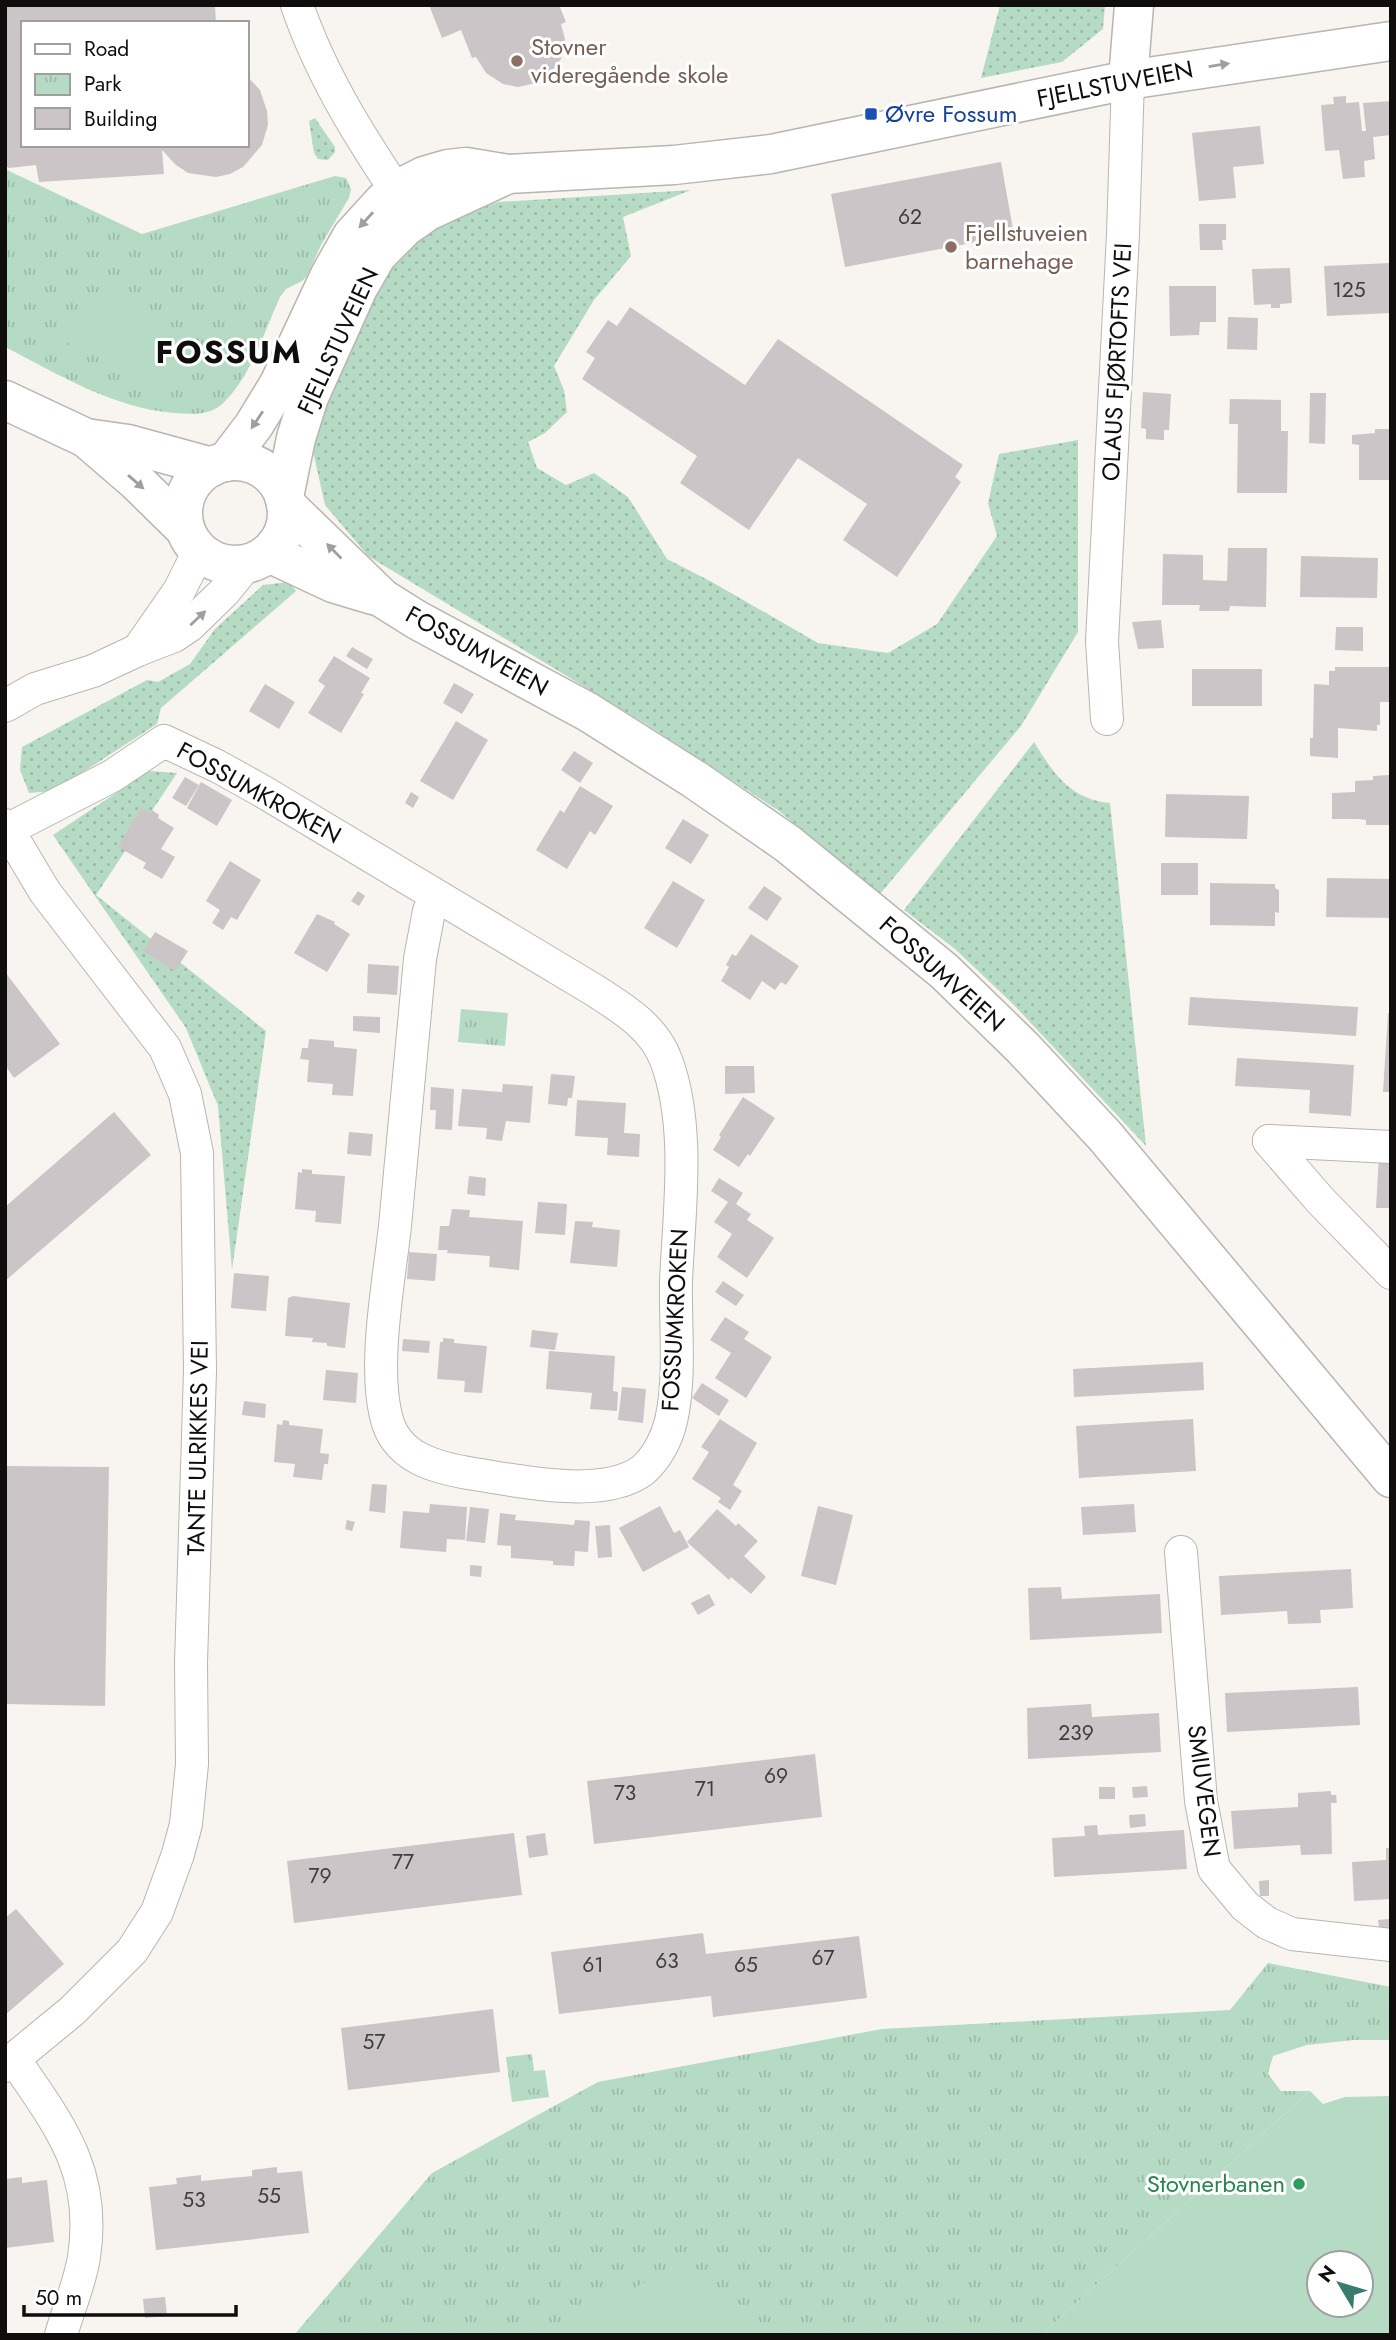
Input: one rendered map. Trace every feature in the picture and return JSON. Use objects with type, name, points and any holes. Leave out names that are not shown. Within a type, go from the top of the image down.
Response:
[{"type":"street","points":[[297,5],[324,72],[348,117],[405,206]]},
{"type":"street","name":"OLAUS FJØRTOFTS VEI","points":[[1107,719],[1102,641],[1123,234],[1128,80],[1134,5]]},
{"type":"street","name":"FJELLSTUVEIEN","points":[[285,501],[296,438],[309,397],[358,288],[424,176],[466,167],[508,174],[674,164],[783,153],[1128,80],[1391,41]]},
{"type":"street","name":"FJELLSTUVEIEN","points":[[219,464],[254,425],[279,384],[340,254],[366,219],[405,206]]},
{"type":"street","name":"FOSSUMVEIEN","points":[[5,400],[86,438],[136,481],[192,540],[222,563],[258,558],[382,598],[641,744],[788,844],[907,939],[1023,1048],[1105,1136],[1391,1478]]},
{"type":"street","name":"FOSSUMVEIEN","points":[[86,438],[128,444],[219,464],[251,464],[262,469],[279,485],[285,501],[382,598]]},
{"type":"street","points":[[138,650],[179,591],[192,540],[183,515],[187,493],[200,475],[219,464]]},
{"type":"street","points":[[5,706],[35,689],[93,671],[174,636],[189,626],[284,531],[287,518],[285,501]]},
{"type":"street","name":"FOSSUMKROKEN","points":[[6,828],[112,776],[164,741],[218,766],[594,990],[629,1013],[657,1042],[668,1065],[675,1095],[680,1164],[674,1397],[665,1439],[643,1470],[625,1479],[600,1485],[571,1486],[455,1471],[416,1458],[392,1435],[386,1420],[381,1370],[387,1297],[420,959],[429,911],[435,897]]},
{"type":"street","name":"TANTE ULRIKKES VEI","points":[[6,828],[45,892],[165,1048],[185,1094],[197,1153],[200,1371],[191,1663],[192,1763],[186,1824],[157,1912],[132,1951],[72,2011],[10,2063],[58,2122],[81,2176],[86,2211],[84,2258],[61,2335]]},
{"type":"street","points":[[1391,1147],[1269,1141],[1320,1200],[1391,1273]]},
{"type":"street","name":"SMIUVEGEN","points":[[1181,1552],[1200,1801],[1214,1869],[1245,1906],[1267,1923],[1292,1934],[1391,1945]]},
{"type":"green space","points":[[1000,5],[1105,5],[1103,29],[1062,62],[981,78]]},
{"type":"green space","points":[[315,118],[335,147],[335,152],[328,160],[318,159],[314,153],[309,121]]},
{"type":"green space","points":[[5,169],[142,234],[335,176],[346,178],[351,189],[349,198],[321,245],[307,276],[286,289],[280,297],[248,369],[231,395],[210,411],[199,414],[181,413],[152,410],[108,397],[66,379],[5,347]]},
{"type":"green space","points":[[691,190],[623,217],[631,256],[594,300],[554,366],[564,390],[567,412],[545,433],[528,442],[537,468],[566,485],[594,473],[628,497],[667,559],[818,643],[888,653],[937,624],[997,536],[988,503],[999,454],[1078,440],[1078,632],[1021,726],[880,894],[779,811],[646,724],[368,556],[325,505],[312,447],[318,418],[356,331],[395,260],[428,229],[498,202]]},
{"type":"green space","points":[[108,299],[195,338],[162,385],[50,335]]},
{"type":"green space","points":[[289,582],[296,591],[161,708],[157,724],[54,791],[29,793],[20,770],[22,747],[147,680],[158,682],[190,664],[215,629],[263,585]]},
{"type":"green space","points":[[1034,742],[1064,783],[1084,796],[1110,803],[1146,1146],[1014,1005],[955,949],[904,910]]},
{"type":"green space","points":[[149,771],[177,773],[96,895],[266,1031],[232,1270],[218,1106],[186,1028],[53,835]]},
{"type":"green space","points":[[461,1009],[508,1013],[505,1046],[458,1042]]},
{"type":"green space","points":[[1268,1963],[1391,1987],[1391,2040],[1354,2040],[1307,2045],[1273,2056],[1268,2074],[1281,2091],[1310,2091],[1041,2335],[294,2335],[432,2173],[598,2082],[882,2029],[1230,2010]]},
{"type":"green space","points":[[532,2054],[534,2071],[545,2070],[549,2097],[512,2102],[506,2057]]},
{"type":"green space","name":"Stovnerbanen","points":[[1310,2091],[1323,2104],[1345,2097],[1391,2096],[1391,2335],[1041,2335]]},
{"type":"green space","points":[[688,2260],[728,2300],[751,2335],[543,2335]]},
{"type":"building","points":[[5,5],[215,5],[216,21],[21,21],[21,147],[248,147],[248,77],[260,90],[267,111],[268,125],[262,145],[243,167],[216,177],[188,173],[162,150],[164,174],[39,182],[36,165],[9,168],[5,166]]},
{"type":"building","points":[[429,5],[559,5],[566,22],[561,24],[565,39],[561,59],[549,75],[536,83],[518,87],[503,84],[486,73],[476,57],[472,58],[461,30],[442,38]]},
{"type":"building","points":[[1346,96],[1346,103],[1359,102],[1362,131],[1366,131],[1363,103],[1391,101],[1391,135],[1373,137],[1375,159],[1364,161],[1365,177],[1343,179],[1339,150],[1325,151],[1321,105],[1334,104],[1333,97]]},
{"type":"building","points":[[1260,126],[1264,164],[1233,167],[1236,198],[1199,201],[1192,133]]},
{"type":"building","points":[[1001,162],[1014,235],[845,267],[831,194]]},
{"type":"building","points":[[1199,224],[1226,224],[1226,240],[1222,240],[1223,250],[1200,250]]},
{"type":"building","points":[[1391,263],[1391,313],[1327,316],[1324,266]]},
{"type":"building","points":[[1290,268],[1292,303],[1280,304],[1280,308],[1271,308],[1271,304],[1254,305],[1252,269]]},
{"type":"building","points":[[1169,286],[1216,286],[1216,322],[1200,322],[1199,335],[1170,336]]},
{"type":"building","points":[[630,307],[745,385],[778,339],[963,465],[955,477],[961,482],[897,577],[843,540],[867,504],[798,458],[749,530],[680,483],[697,456],[582,379],[595,358],[586,352],[608,320],[617,326]]},
{"type":"building","points":[[1228,317],[1258,318],[1257,350],[1227,349]]},
{"type":"building","points":[[1143,392],[1171,394],[1169,430],[1164,430],[1164,440],[1146,439],[1146,429],[1141,428]]},
{"type":"building","points":[[1310,393],[1326,393],[1325,444],[1309,443]]},
{"type":"building","points":[[1230,399],[1281,400],[1281,431],[1288,431],[1287,493],[1237,493],[1238,424],[1229,424]]},
{"type":"building","points":[[1375,429],[1389,429],[1391,434],[1391,480],[1359,480],[1359,445],[1352,444],[1352,435],[1375,433]]},
{"type":"building","points":[[1228,548],[1267,548],[1266,607],[1230,606],[1229,611],[1199,611],[1200,605],[1162,605],[1163,554],[1203,555],[1203,580],[1227,581]]},
{"type":"building","points":[[1301,556],[1378,558],[1377,598],[1300,597]]},
{"type":"building","points":[[1161,620],[1164,648],[1138,649],[1132,622]]},
{"type":"building","points":[[1336,627],[1363,627],[1363,651],[1335,650]]},
{"type":"building","points":[[352,647],[373,659],[367,669],[346,656]]},
{"type":"building","points":[[334,656],[370,678],[361,693],[364,694],[341,733],[308,713],[325,686],[318,681]]},
{"type":"building","points":[[1335,667],[1391,667],[1391,702],[1380,702],[1380,725],[1377,725],[1377,731],[1338,728],[1338,758],[1310,756],[1314,684],[1329,685],[1329,671],[1335,671]]},
{"type":"building","points":[[1192,669],[1262,669],[1262,706],[1192,706]]},
{"type":"building","points":[[454,683],[474,694],[462,714],[443,703]]},
{"type":"building","points":[[265,684],[295,702],[279,729],[249,711]]},
{"type":"building","points":[[456,721],[488,740],[453,800],[420,781]]},
{"type":"building","points":[[574,751],[593,763],[580,783],[561,770]]},
{"type":"building","points":[[1389,775],[1391,825],[1366,825],[1366,820],[1358,819],[1332,819],[1332,793],[1355,792],[1355,781],[1373,780],[1373,776]]},
{"type":"building","points":[[185,777],[199,785],[186,806],[172,798]]},
{"type":"building","points":[[201,782],[232,800],[217,826],[187,808]]},
{"type":"building","points":[[580,786],[613,806],[595,835],[590,831],[567,869],[536,850],[560,810],[564,813]]},
{"type":"building","points":[[411,792],[419,797],[413,808],[405,803]]},
{"type":"building","points":[[1166,794],[1249,796],[1247,839],[1165,837]]},
{"type":"building","points":[[141,808],[150,813],[152,810],[159,815],[158,818],[174,828],[161,849],[175,857],[162,879],[143,868],[146,863],[118,847]]},
{"type":"building","points":[[683,819],[709,835],[691,864],[665,848]]},
{"type":"building","points":[[230,861],[261,880],[237,920],[231,917],[223,930],[212,923],[220,910],[206,901]]},
{"type":"building","points":[[1161,863],[1198,863],[1198,895],[1161,895]]},
{"type":"building","points":[[1327,878],[1391,879],[1391,918],[1326,917]]},
{"type":"building","points":[[673,881],[705,900],[677,948],[644,928]]},
{"type":"building","points":[[1210,883],[1275,884],[1275,888],[1279,890],[1279,913],[1275,912],[1275,926],[1210,925]]},
{"type":"building","points":[[764,886],[782,898],[767,921],[748,908]]},
{"type":"building","points":[[358,891],[365,896],[359,906],[351,901]]},
{"type":"building","points":[[317,914],[335,922],[334,924],[350,934],[327,972],[294,953]]},
{"type":"building","points":[[155,932],[188,951],[175,971],[143,951]]},
{"type":"building","points":[[751,934],[799,966],[786,985],[781,982],[775,990],[762,981],[750,1000],[721,981],[729,967],[726,965],[732,954],[736,956]]},
{"type":"building","points":[[368,964],[399,966],[397,995],[367,993]]},
{"type":"building","points":[[5,972],[60,1044],[14,1078],[5,1065]]},
{"type":"building","points":[[1190,997],[1358,1007],[1356,1036],[1188,1025]]},
{"type":"building","points":[[1388,1013],[1391,1013],[1391,1092],[1383,1092]]},
{"type":"building","points":[[353,1016],[380,1017],[380,1033],[353,1031]]},
{"type":"building","points":[[309,1039],[334,1041],[334,1047],[357,1049],[353,1096],[332,1095],[333,1084],[307,1082],[309,1060],[300,1059],[302,1048],[308,1048]]},
{"type":"building","points":[[1237,1058],[1354,1065],[1351,1116],[1309,1113],[1310,1090],[1235,1086]]},
{"type":"building","points":[[725,1066],[754,1066],[755,1093],[725,1094]]},
{"type":"building","points":[[551,1074],[575,1076],[572,1098],[568,1098],[567,1106],[548,1104]]},
{"type":"building","points":[[503,1084],[533,1086],[530,1123],[506,1121],[502,1141],[486,1139],[487,1128],[458,1126],[462,1089],[502,1092]]},
{"type":"building","points":[[431,1087],[454,1089],[452,1130],[435,1129],[436,1110],[430,1110]]},
{"type":"building","points":[[743,1097],[775,1118],[750,1156],[748,1154],[739,1167],[713,1150],[721,1137],[719,1135]]},
{"type":"building","points":[[577,1100],[626,1103],[624,1133],[640,1134],[639,1157],[607,1155],[608,1138],[575,1136]]},
{"type":"building","points":[[114,1112],[151,1155],[5,1281],[5,1207]]},
{"type":"building","points":[[349,1132],[373,1134],[371,1156],[347,1154]]},
{"type":"building","points":[[1379,1155],[1391,1156],[1391,1208],[1376,1208]]},
{"type":"building","points":[[302,1169],[312,1170],[312,1174],[345,1176],[341,1224],[315,1222],[316,1211],[295,1209],[298,1172],[302,1173]]},
{"type":"building","points":[[469,1176],[486,1178],[485,1196],[467,1194]]},
{"type":"building","points":[[719,1178],[743,1193],[736,1204],[751,1214],[747,1220],[774,1238],[747,1278],[717,1257],[732,1234],[714,1222],[728,1202],[711,1191]]},
{"type":"building","points":[[538,1202],[567,1204],[565,1235],[535,1233]]},
{"type":"building","points":[[452,1209],[470,1210],[469,1217],[523,1221],[519,1270],[489,1267],[490,1256],[438,1250],[440,1226],[449,1226]]},
{"type":"building","points":[[575,1221],[593,1222],[592,1227],[620,1230],[617,1267],[570,1263]]},
{"type":"building","points":[[409,1252],[437,1254],[435,1281],[407,1279]]},
{"type":"building","points":[[234,1273],[269,1276],[266,1311],[231,1308]]},
{"type":"building","points":[[723,1281],[744,1295],[736,1306],[715,1292]]},
{"type":"building","points":[[293,1296],[350,1303],[345,1348],[312,1342],[313,1338],[285,1336],[288,1298]]},
{"type":"building","points":[[725,1317],[749,1332],[744,1339],[772,1357],[746,1398],[715,1378],[731,1353],[710,1340]]},
{"type":"building","points":[[532,1330],[558,1333],[555,1350],[530,1347]]},
{"type":"building","points":[[443,1338],[454,1339],[454,1343],[487,1346],[482,1393],[464,1392],[465,1381],[437,1379],[440,1342],[443,1342]]},
{"type":"building","points":[[403,1339],[430,1341],[429,1353],[402,1351]]},
{"type":"building","points":[[549,1351],[615,1356],[613,1391],[618,1392],[617,1411],[590,1409],[592,1393],[546,1389]]},
{"type":"building","points":[[1203,1362],[1204,1390],[1074,1397],[1073,1369]]},
{"type":"building","points":[[326,1370],[358,1373],[356,1403],[323,1400]]},
{"type":"building","points":[[702,1383],[729,1400],[719,1416],[692,1398]]},
{"type":"building","points":[[622,1387],[646,1389],[643,1423],[618,1420]]},
{"type":"building","points":[[244,1401],[266,1404],[265,1418],[242,1415]]},
{"type":"building","points":[[720,1419],[757,1443],[733,1485],[742,1491],[730,1510],[718,1502],[721,1498],[692,1479],[709,1452],[701,1447]]},
{"type":"building","points":[[1193,1419],[1196,1471],[1079,1478],[1076,1426]]},
{"type":"building","points":[[283,1420],[289,1421],[289,1425],[323,1429],[320,1453],[329,1454],[328,1464],[324,1464],[322,1480],[293,1477],[295,1464],[274,1462],[277,1424],[282,1425]]},
{"type":"building","points":[[5,1466],[109,1467],[105,1706],[5,1704]]},
{"type":"building","points":[[372,1484],[387,1485],[385,1513],[369,1511]]},
{"type":"building","points":[[430,1504],[467,1507],[465,1540],[447,1539],[446,1552],[400,1548],[403,1511],[429,1513]]},
{"type":"building","points":[[1134,1504],[1136,1532],[1083,1535],[1081,1507]]},
{"type":"building","points":[[660,1506],[674,1533],[680,1530],[689,1547],[643,1572],[619,1528]]},
{"type":"building","points":[[818,1506],[853,1515],[836,1585],[801,1576]]},
{"type":"building","points":[[470,1507],[489,1509],[485,1543],[466,1541]]},
{"type":"building","points":[[717,1509],[758,1541],[744,1556],[766,1577],[751,1594],[731,1577],[729,1580],[687,1542]]},
{"type":"building","points":[[500,1513],[516,1515],[515,1520],[574,1525],[575,1520],[590,1521],[588,1552],[575,1551],[574,1566],[553,1565],[553,1561],[511,1558],[511,1546],[497,1545]]},
{"type":"building","points":[[347,1520],[355,1522],[352,1531],[345,1529]]},
{"type":"building","points":[[610,1525],[612,1557],[598,1558],[595,1526]]},
{"type":"building","points":[[470,1565],[482,1566],[481,1577],[470,1576]]},
{"type":"building","points":[[1351,1569],[1353,1608],[1320,1610],[1321,1623],[1288,1624],[1287,1611],[1221,1615],[1219,1576]]},
{"type":"building","points":[[1061,1587],[1062,1599],[1160,1594],[1162,1633],[1030,1640],[1028,1588]]},
{"type":"building","points":[[709,1594],[715,1605],[698,1615],[691,1603]]},
{"type":"building","points":[[1358,1687],[1360,1725],[1227,1732],[1225,1693]]},
{"type":"building","points":[[1091,1704],[1092,1717],[1159,1713],[1161,1752],[1028,1759],[1027,1708]]},
{"type":"building","points":[[815,1754],[822,1817],[594,1844],[587,1781]]},
{"type":"building","points":[[1147,1786],[1148,1797],[1133,1798],[1132,1787]]},
{"type":"building","points":[[1099,1787],[1115,1787],[1115,1799],[1099,1799]]},
{"type":"building","points":[[1331,1791],[1331,1795],[1336,1795],[1337,1803],[1331,1803],[1332,1854],[1301,1855],[1300,1845],[1234,1849],[1231,1811],[1298,1807],[1298,1793]]},
{"type":"building","points":[[1145,1814],[1146,1826],[1130,1828],[1129,1815]]},
{"type":"building","points":[[1097,1825],[1098,1835],[1184,1830],[1187,1869],[1054,1877],[1052,1838],[1085,1836],[1084,1826]]},
{"type":"building","points":[[514,1833],[522,1895],[294,1923],[287,1861]]},
{"type":"building","points":[[545,1833],[548,1855],[529,1858],[526,1836]]},
{"type":"building","points":[[1386,1848],[1391,1848],[1391,1899],[1354,1901],[1352,1862],[1386,1860]]},
{"type":"building","points":[[1269,1880],[1269,1896],[1260,1896],[1259,1881]]},
{"type":"building","points":[[16,1909],[64,1964],[5,2015],[5,1918]]},
{"type":"building","points":[[1390,1919],[1391,1932],[1380,1933],[1378,1920]]},
{"type":"building","points":[[703,1933],[706,1954],[859,1936],[867,1998],[713,2017],[711,1996],[559,2014],[551,1952]]},
{"type":"building","points":[[493,2009],[500,2072],[348,2090],[341,2028]]},
{"type":"building","points":[[277,2167],[277,2173],[302,2171],[309,2233],[156,2250],[149,2187],[177,2184],[176,2178],[201,2175],[201,2181],[252,2176],[252,2170]]},
{"type":"building","points":[[22,2177],[22,2183],[47,2180],[54,2242],[5,2248],[5,2179]]},
{"type":"building","points":[[165,2297],[167,2316],[145,2318],[143,2299]]},
{"type":"place","name":"Stovner videregående skole","points":[[517,61]]},
{"type":"place","name":"Øvre Fossum","points":[[871,114]]},
{"type":"place","name":"Fjellstuveien barnehage","points":[[951,247]]},
{"type":"place","name":"Stovnerbanen","points":[[1299,2184]]},
{"type":"district","name":"FOSSUM","points":[[229,352]]}]
